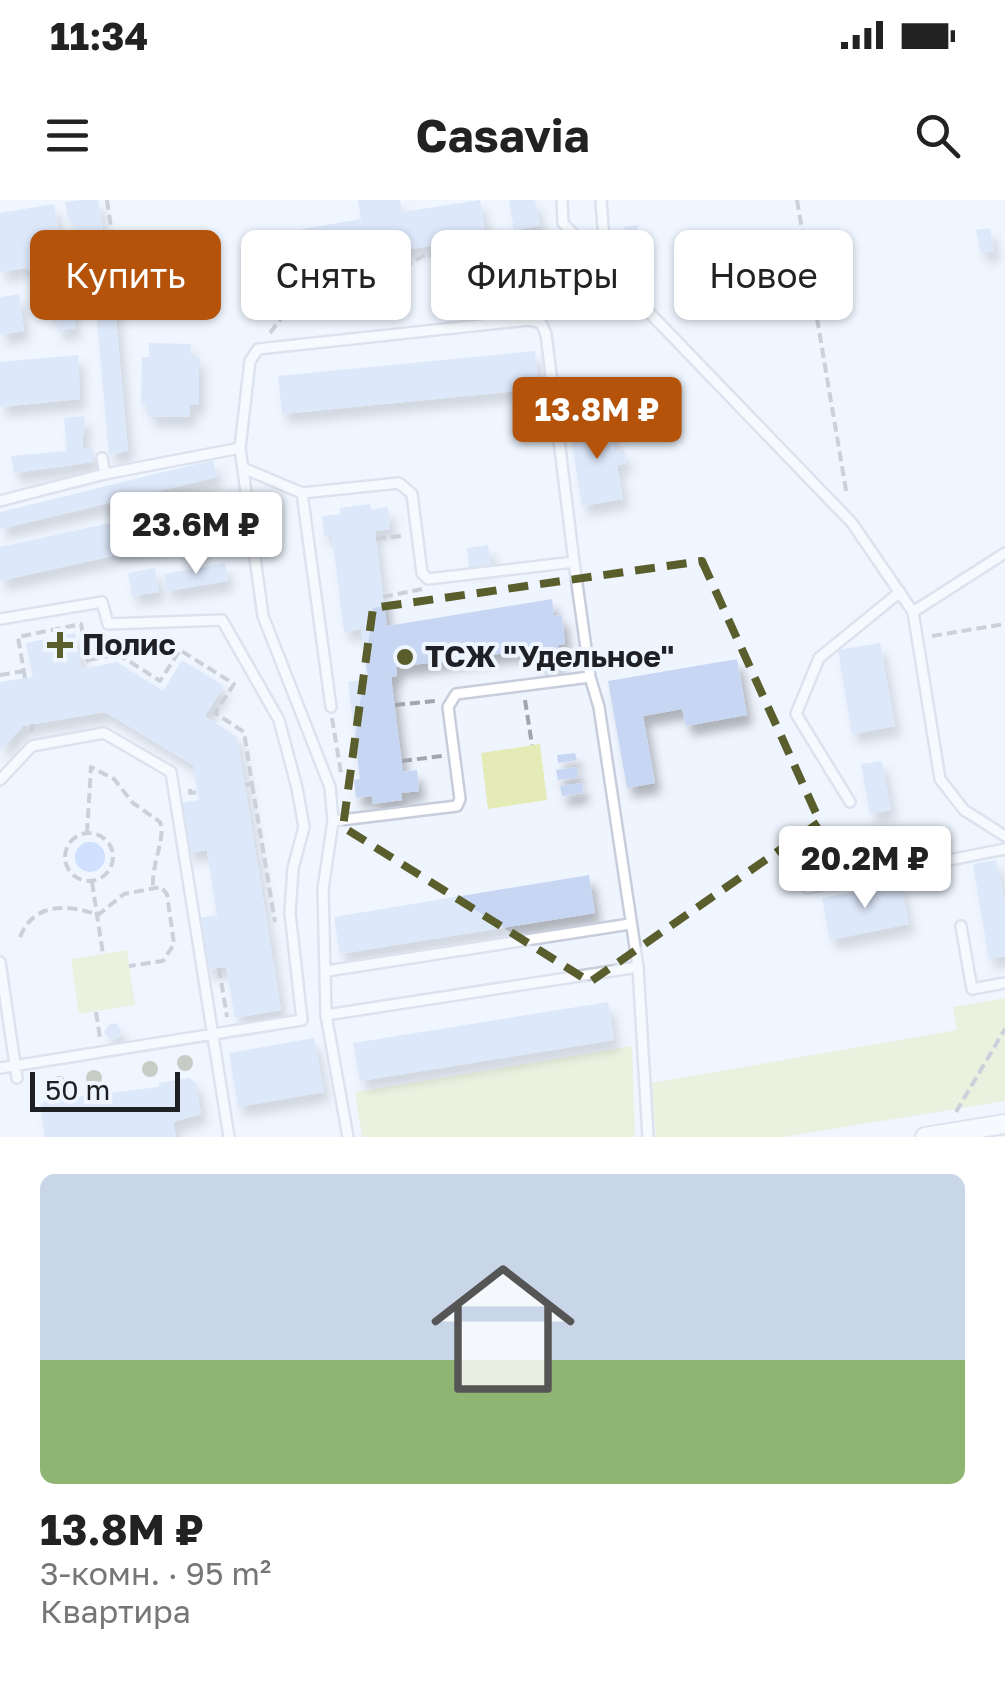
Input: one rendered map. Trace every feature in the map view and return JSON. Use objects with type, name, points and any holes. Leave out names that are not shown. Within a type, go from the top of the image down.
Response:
[{"type":"street","points":[[925,1137],[1005,1124]]},
{"type":"lane","points":[[562,200],[563,223],[570,230]]},
{"type":"lane","points":[[601,200],[603,230]]},
{"type":"lane","points":[[654,318],[852,523],[900,592],[913,612],[940,780],[964,810],[1005,836]]},
{"type":"lane","points":[[348,1137],[326,1015],[324,889],[333,821],[330,787],[264,616],[240,448],[250,361],[258,349],[529,320],[541,323],[546,334],[590,678],[599,707],[638,966],[648,1137]]},
{"type":"lane","points":[[0,501],[105,474],[240,448]]},
{"type":"lane","points":[[102,458],[105,474]]},
{"type":"lane","points":[[243,468],[302,493],[399,483],[412,494],[422,573],[428,579],[574,562]]},
{"type":"lane","points":[[302,493],[330,706]]},
{"type":"lane","points":[[913,612],[1005,552]]},
{"type":"lane","points":[[850,802],[796,714],[818,658],[900,592]]},
{"type":"lane","points":[[0,620],[102,602],[108,624],[222,620],[256,673],[279,720],[304,827],[293,868],[290,914],[302,1020],[0,1068]]},
{"type":"lane","points":[[333,821],[457,806],[460,798],[449,699],[456,694],[590,678]]},
{"type":"lane","points":[[0,780],[32,746],[104,733],[171,772],[228,1137]]},
{"type":"lane","points":[[808,888],[1005,849]]},
{"type":"lane","points":[[327,971],[630,924]]},
{"type":"lane","points":[[961,926],[972,989],[1005,983]]},
{"type":"lane","points":[[0,962],[18,1078]]},
{"type":"lane","points":[[326,1015],[638,966]]},
{"type":"path","points":[[107,200],[111,230]]},
{"type":"path","points":[[797,200],[852,523]]},
{"type":"path","points":[[258,349],[280,320]]},
{"type":"path","points":[[376,539],[412,534],[416,527]]},
{"type":"path","points":[[383,597],[420,592],[428,579]]},
{"type":"path","points":[[26,678],[18,637],[81,624],[89,668]]},
{"type":"path","points":[[918,638],[1005,624]]},
{"type":"path","points":[[88,660],[118,654],[160,681],[180,650],[234,684],[215,713],[244,732],[276,930]]},
{"type":"path","points":[[0,675],[24,670]]},
{"type":"path","points":[[522,686],[532,746]]},
{"type":"path","points":[[395,706],[449,699]]},
{"type":"path","points":[[330,706],[343,785]]},
{"type":"path","points":[[402,760],[442,756],[454,747]]},
{"type":"path","points":[[87,833],[91,768],[114,779],[132,803],[160,822],[164,838],[152,863],[153,886]]},
{"type":"path","points":[[244,785],[252,784]]},
{"type":"path","points":[[87,833],[110,843],[114,855],[112,868],[92,882],[70,872],[65,860],[75,837],[87,833]]},
{"type":"path","points":[[92,882],[103,954]]},
{"type":"path","points":[[98,915],[124,894],[153,886],[166,894],[174,944],[164,961],[129,966]]},
{"type":"path","points":[[20,938],[37,915],[53,908],[73,906],[98,915]]},
{"type":"path","points":[[219,968],[229,1032]]},
{"type":"path","points":[[96,1012],[102,1052]]},
{"type":"path","points":[[954,1116],[1005,1029]]},
{"type":"highlighted area","points":[[702,561],[820,822],[590,982],[343,827],[373,608]]},
{"type":"green space","points":[[540,744],[547,800],[488,809],[481,753]]},
{"type":"green space","points":[[127,950],[135,1005],[79,1014],[71,959]]},
{"type":"green space","points":[[1005,998],[1005,1101],[783,1137],[656,1137],[651,1083],[957,1030],[953,1007]]},
{"type":"green space","points":[[632,1046],[635,1137],[362,1137],[355,1092]]},
{"type":"water","points":[[90,842],[101,846],[105,857],[101,868],[90,872],[79,868],[75,857],[79,846]]},
{"type":"building","points":[[98,200],[103,230],[76,230],[74,220],[68,220],[65,202]]},
{"type":"building","points":[[358,200],[400,200],[402,212],[480,200],[485,230],[431,230],[431,246],[411,249],[411,230],[298,230],[361,219]]},
{"type":"building","points":[[509,200],[535,200],[540,226],[514,230]]},
{"type":"building","points":[[54,204],[59,230],[30,230],[30,271],[0,272],[0,213]]},
{"type":"building","points":[[990,228],[994,251],[981,253],[976,230]]},
{"type":"building","points":[[19,294],[24,331],[0,335],[0,297]]},
{"type":"building","points":[[57,320],[75,320],[76,328],[58,331]]},
{"type":"building","points":[[97,320],[116,320],[128,451],[109,455]]},
{"type":"building","points":[[149,343],[191,344],[190,357],[199,357],[199,405],[190,405],[190,417],[148,417],[148,404],[141,404],[142,357],[149,357]]},
{"type":"building","points":[[535,351],[539,389],[282,414],[278,376]]},
{"type":"building","points":[[78,355],[80,399],[0,407],[0,362]]},
{"type":"building","points":[[85,416],[82,449],[93,448],[93,462],[14,473],[11,456],[67,451],[64,418]]},
{"type":"building","points":[[610,419],[615,451],[624,450],[626,463],[617,465],[623,499],[582,506],[569,425]]},
{"type":"building","points":[[213,460],[217,477],[0,529],[0,512]]},
{"type":"building","points":[[370,504],[371,510],[388,507],[390,529],[375,531],[387,626],[552,599],[554,616],[562,615],[565,644],[558,645],[560,662],[540,665],[538,649],[396,667],[397,676],[391,677],[403,772],[417,770],[419,791],[401,793],[402,800],[373,804],[372,796],[356,798],[354,780],[360,779],[348,682],[368,679],[361,629],[344,632],[332,535],[324,536],[322,516],[341,514],[340,508]]},
{"type":"building","points":[[186,506],[193,538],[0,581],[0,547]]},
{"type":"building","points":[[488,545],[491,565],[469,567],[467,548]]},
{"type":"building","points":[[225,563],[228,581],[167,591],[164,574]]},
{"type":"building","points":[[155,568],[159,592],[132,596],[128,573]]},
{"type":"building","points":[[75,633],[82,669],[117,662],[163,691],[182,660],[224,686],[205,716],[237,737],[281,1010],[235,1018],[226,967],[207,970],[198,918],[217,915],[207,850],[188,853],[180,803],[199,800],[193,765],[105,712],[23,726],[0,751],[0,682],[33,677],[26,643]]},
{"type":"building","points":[[880,643],[895,726],[852,734],[838,650]]},
{"type":"building","points":[[737,659],[747,715],[686,726],[682,709],[643,716],[655,783],[627,788],[608,681]]},
{"type":"building","points":[[575,753],[577,760],[558,763],[557,755]]},
{"type":"building","points":[[882,761],[891,810],[870,814],[861,764]]},
{"type":"building","points":[[577,767],[578,777],[558,780],[556,770]]},
{"type":"building","points":[[582,783],[583,793],[562,796],[560,786]]},
{"type":"building","points":[[996,860],[1005,903],[1005,956],[989,959],[973,864]]},
{"type":"building","points":[[589,875],[595,913],[340,954],[334,917]]},
{"type":"building","points":[[901,883],[909,924],[830,940],[822,898]]},
{"type":"building","points":[[608,1002],[614,1040],[360,1081],[353,1043]]},
{"type":"building","points":[[116,1023],[121,1030],[118,1038],[109,1039],[104,1032],[108,1025]]},
{"type":"building","points":[[314,1038],[324,1092],[238,1107],[229,1053]]},
{"type":"building","points":[[189,1078],[196,1083],[201,1114],[173,1122],[176,1137],[45,1137],[40,1106],[46,1100],[159,1087],[159,1083]]},
{"type":"place","name":"Полис","points":[[60,645]]},
{"type":"place","name":"ТСЖ \"Удельное\"","points":[[405,657]]}]
